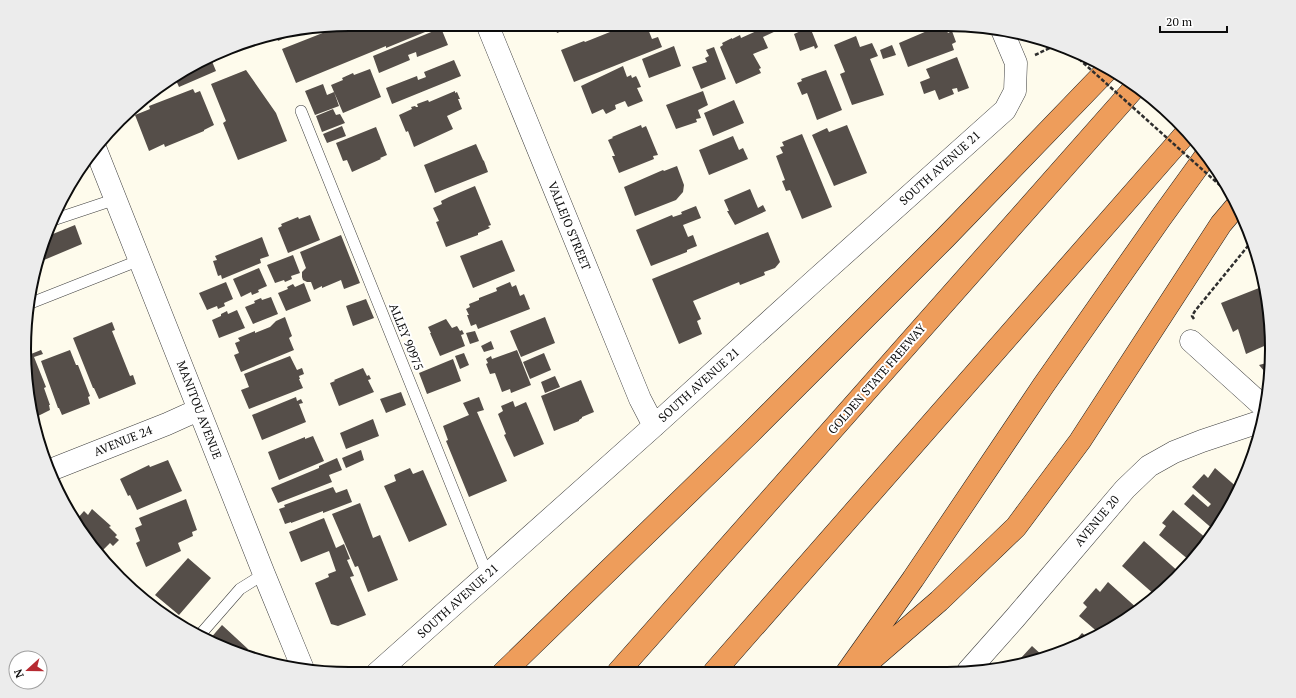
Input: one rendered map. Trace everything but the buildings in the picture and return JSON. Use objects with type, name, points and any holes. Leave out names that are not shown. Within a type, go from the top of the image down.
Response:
[{"type":"highway","points":[[509,667],[749,434],[940,244],[1104,73]]},
{"type":"highway","name":"GOLDEN STATE FREEWAY","points":[[622,667],[1132,91]]},
{"type":"highway","points":[[718,667],[1183,136]]},
{"type":"highway","points":[[851,667],[913,580],[1043,386],[1203,160]]},
{"type":"highway","points":[[863,667],[939,601],[1016,527],[1080,441],[1221,224],[1233,210]]},
{"type":"street","name":"VALLEJO STREET","points":[[490,31],[640,400],[654,426]]},
{"type":"street","name":"SOUTH AVENUE 21","points":[[384,667],[1005,110],[1015,91],[1016,63],[1005,36]]},
{"type":"street","name":"MANITOU AVENUE","points":[[98,154],[198,410],[301,663]]},
{"type":"street","points":[[1191,341],[1260,404]]},
{"type":"street","name":"AVENUE 24","points":[[56,472],[198,410]]},
{"type":"street","name":"AVENUE 20","points":[[973,666],[1125,489],[1149,466],[1174,452],[1202,440],[1256,423]]},
{"type":"lane","name":"ALLEY 90975","points":[[301,111],[487,574]]},
{"type":"lane","points":[[59,218],[116,199]]},
{"type":"lane","points":[[35,303],[140,260]]},
{"type":"lane","points":[[203,631],[240,590],[264,574]]},
{"type":"path","points":[[1081,60],[1218,184]]},
{"type":"path","points":[[1195,311],[1248,246]]}]
